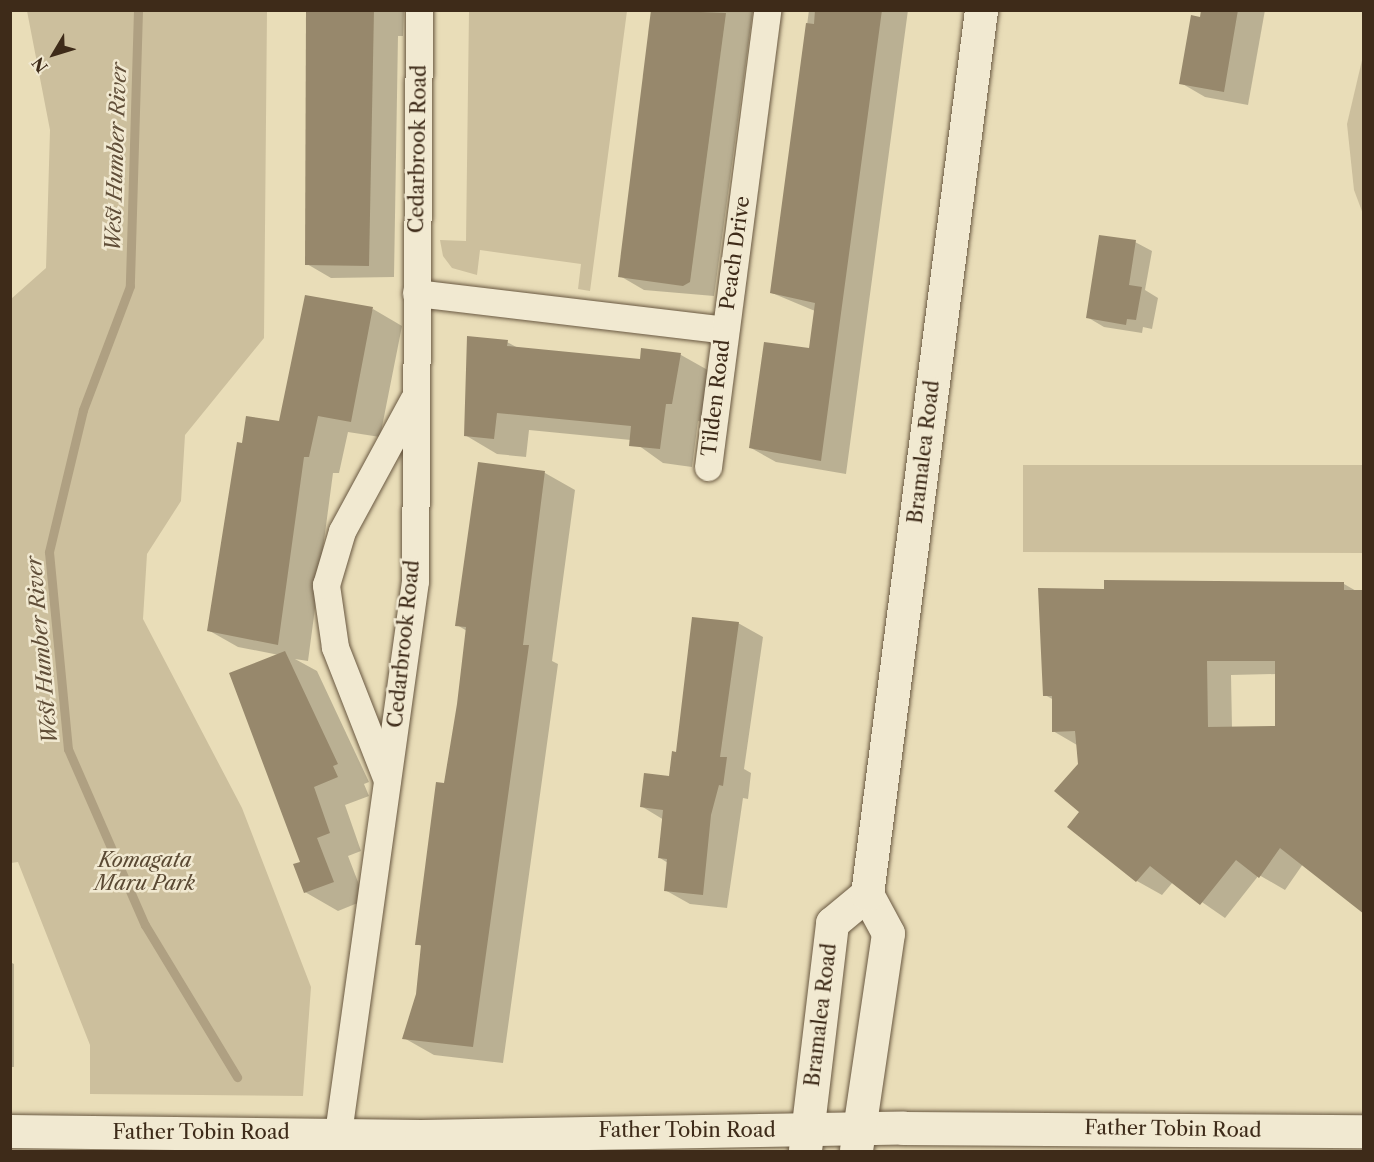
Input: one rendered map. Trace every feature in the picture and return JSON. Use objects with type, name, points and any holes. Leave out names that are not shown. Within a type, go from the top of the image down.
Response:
[{"type":"main road","name":"Bramalea Road","points":[[806,1141],[832,923],[867,894],[981,10]]},
{"type":"main road","points":[[857,1140],[888,933],[867,894]]},
{"type":"main road","name":"Father Tobin Road","points":[[10,1131],[339,1133],[806,1141],[1364,1131]]},
{"type":"street","name":"Cedarbrook Road","points":[[339,1133],[415,581],[420,10]]},
{"type":"street","name":"Peach Drive","points":[[416,293],[725,330],[767,10]]},
{"type":"street","name":"Tilden Road","points":[[708,467],[725,330]]},
{"type":"street","name":"Cedarbrook Road","points":[[388,784],[335,647],[326,585],[342,531],[416,396]]},
{"type":"green space","name":"Komagata Maru Park","points":[[27,11],[267,11],[264,338],[185,435],[181,501],[147,554],[143,619],[242,808],[311,987],[303,1096],[90,1094],[90,1045],[18,862],[11,863],[11,299],[46,268],[50,130]]},
{"type":"green space","points":[[469,11],[627,11],[590,291],[578,289],[581,264],[480,250],[477,275],[452,268],[443,256],[440,240],[466,241]]},
{"type":"green space","points":[[1363,56],[1363,214],[1354,190],[1347,124]]},
{"type":"green space","points":[[1023,465],[1363,465],[1363,553],[1023,552]]},
{"type":"building","points":[[306,10],[374,10],[369,266],[305,265]]},
{"type":"building","points":[[651,10],[726,13],[690,282],[683,286],[618,277]]},
{"type":"building","points":[[815,10],[882,10],[821,461],[749,448],[764,342],[809,348],[815,303],[770,293],[806,23],[814,24]]},
{"type":"building","points":[[1201,10],[1238,10],[1224,92],[1179,84],[1191,15],[1200,17]]},
{"type":"building","points":[[1099,235],[1136,240],[1129,285],[1142,287],[1136,320],[1127,319],[1126,325],[1086,318]]},
{"type":"building","points":[[305,295],[373,307],[351,422],[318,416],[309,457],[304,457],[278,645],[207,631],[237,442],[242,443],[246,416],[279,421]]},
{"type":"building","points":[[467,336],[508,340],[507,346],[640,359],[641,348],[681,353],[672,404],[666,404],[660,449],[629,446],[631,426],[497,413],[494,439],[464,436]]},
{"type":"building","points":[[478,462],[545,471],[523,645],[529,645],[473,1047],[402,1039],[416,994],[421,945],[415,945],[436,782],[444,783],[457,704],[466,627],[455,626]]},
{"type":"building","points":[[1104,580],[1344,582],[1344,590],[1364,590],[1364,914],[1280,848],[1259,878],[1236,860],[1200,905],[1150,866],[1136,882],[1067,827],[1079,812],[1054,791],[1078,764],[1075,731],[1052,732],[1052,696],[1043,696],[1038,588],[1104,589]],"holes":[[[1207,661],[1275,661],[1275,726],[1208,727]]]},
{"type":"building","points":[[692,617],[739,622],[720,757],[727,757],[723,786],[719,785],[711,815],[703,895],[664,891],[667,859],[658,858],[663,810],[640,807],[644,773],[669,776],[672,751],[676,752]]},
{"type":"building","points":[[285,651],[338,764],[333,766],[338,777],[314,787],[330,833],[317,838],[334,882],[304,893],[293,864],[300,862],[229,673]]},
{"type":"waterway","name":"West Humber River","points":[[138,10],[130,286],[83,410],[49,552],[68,749],[145,925],[237,1077]]}]
